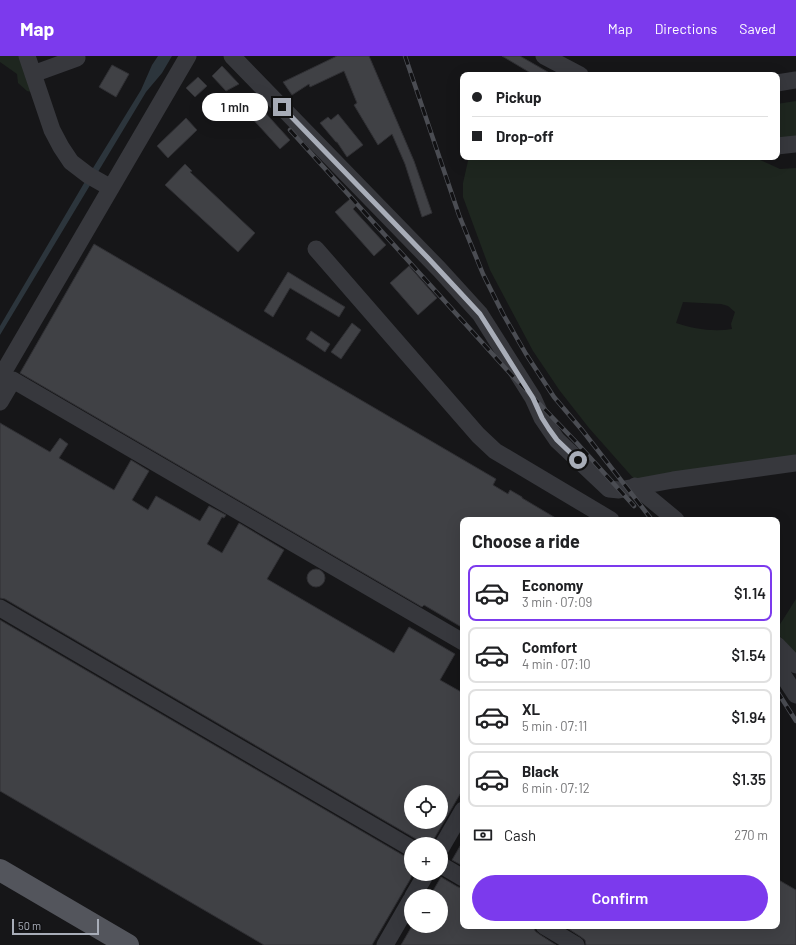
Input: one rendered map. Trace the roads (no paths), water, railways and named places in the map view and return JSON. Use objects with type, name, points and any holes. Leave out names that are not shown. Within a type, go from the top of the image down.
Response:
[{"type":"main road","points":[[0,870],[128,945]]},
{"type":"street","points":[[27,56],[52,130],[71,162],[98,181]]},
{"type":"street","points":[[33,74],[77,58],[76,56]]},
{"type":"street","points":[[0,378],[98,181],[188,56]]},
{"type":"street","points":[[232,56],[428,258],[480,314],[533,398],[542,418],[557,440],[609,489],[619,490],[635,486],[796,463]]},
{"type":"street","points":[[544,56],[574,72]]},
{"type":"street","points":[[780,83],[796,80]]},
{"type":"street","points":[[780,146],[796,144]]},
{"type":"street","points":[[316,249],[478,435],[495,451],[607,517]]},
{"type":"street","points":[[0,402],[13,380],[460,640]]},
{"type":"street","points":[[635,486],[672,517]]},
{"type":"street","points":[[0,608],[404,844]]},
{"type":"street","points":[[780,648],[796,665]]},
{"type":"street","points":[[780,671],[796,695]]},
{"type":"street","points":[[447,837],[460,815]]},
{"type":"street","points":[[448,870],[460,876]]},
{"type":"street","points":[[385,945],[404,912]]},
{"type":"street","points":[[549,929],[576,945]]},
{"type":"railway","points":[[405,56],[459,215],[483,274],[503,314],[526,354],[554,397],[582,430],[650,517]]},
{"type":"railway","points":[[290,130],[507,370],[576,442],[634,506]]},
{"type":"railway","points":[[780,696],[796,721]]}]
